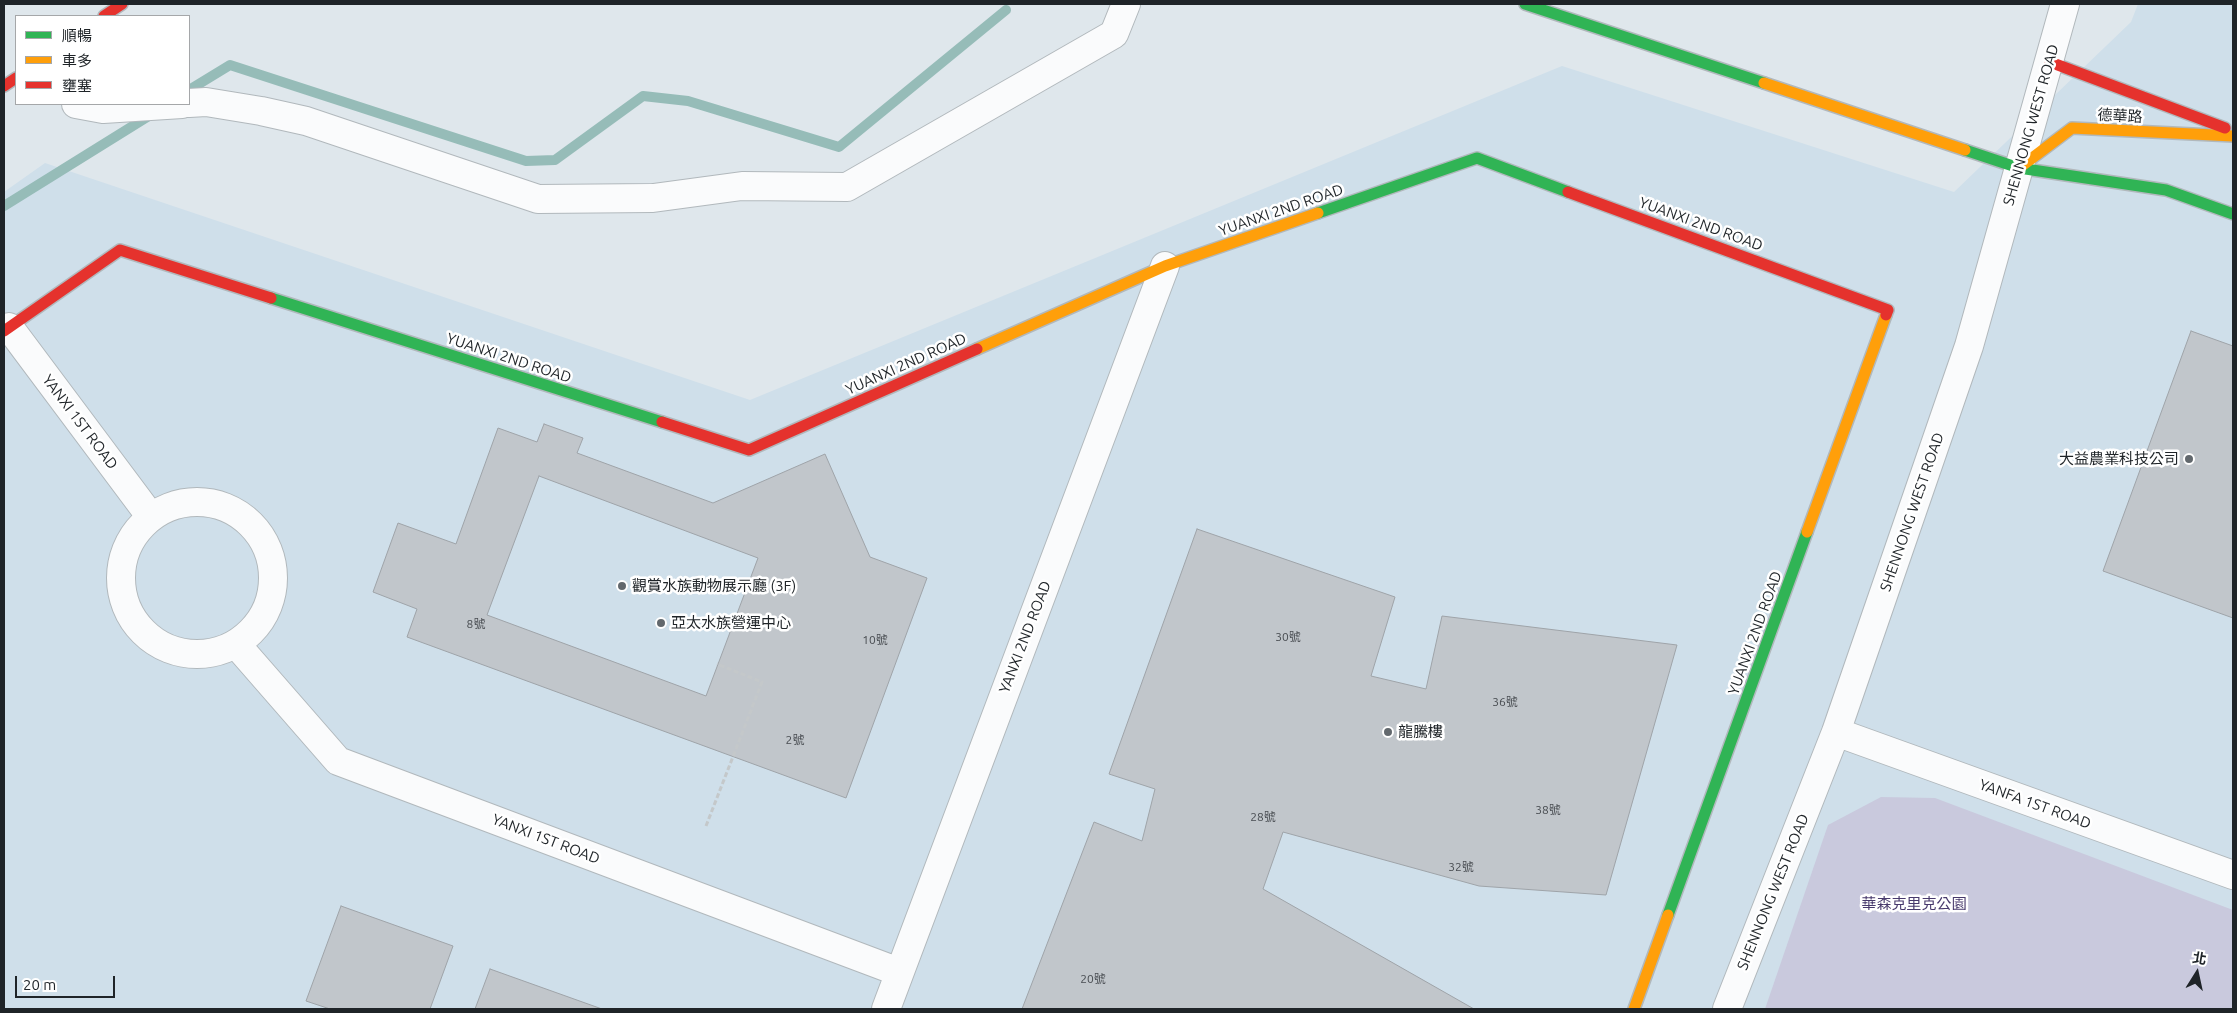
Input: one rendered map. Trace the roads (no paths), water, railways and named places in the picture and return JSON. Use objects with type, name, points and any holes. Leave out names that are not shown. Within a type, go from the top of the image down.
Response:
[{"type":"street","points":[[106,15],[122,4]]},
{"type":"street","points":[[190,103],[206,102],[262,111],[306,121],[538,199],[653,198],[742,186],[847,187],[1114,34],[1126,4]]},
{"type":"street","points":[[1525,4],[2019,168],[2166,190],[2233,214]]},
{"type":"street","name":"SHENNONG WEST ROAD","points":[[1727,1009],[1836,732],[1969,346],[2065,4]]},
{"type":"street","points":[[2050,62],[2233,131]]},
{"type":"street","points":[[4,88],[15,79]]},
{"type":"street","points":[[81,105],[103,109],[166,105]]},
{"type":"street","name":"德華路","points":[[2019,168],[2072,128],[2233,136]]},
{"type":"street","name":"YUANXI 2ND ROAD","points":[[6,329],[120,250],[749,450],[1165,266],[1477,158],[1888,310],[1634,1009]]},
{"type":"street","name":"YANXI 2ND ROAD","points":[[886,1009],[1165,266]]},
{"type":"street","name":"YANXI 1ST ROAD","points":[[6,329],[151,517]]},
{"type":"street","points":[[197,502],[222,506],[244,517],[261,536],[271,558],[274,583],[268,607],[256,628],[236,644],[213,654],[186,654],[178,652],[162,647],[142,631],[127,610],[120,585],[122,560],[133,536],[151,517],[172,506],[197,502]]},
{"type":"street","name":"YANXI 1ST ROAD","points":[[236,644],[338,761],[899,972]]},
{"type":"street","name":"YANFA 1ST ROAD","points":[[1836,732],[2233,875]]},
{"type":"waterway","points":[[190,89],[230,65],[526,161],[555,160],[643,96],[688,101],[839,147],[1006,10]]},
{"type":"waterway","points":[[4,206],[152,114]]},
{"type":"place","name":"大益農業科技公司","points":[[2189,459]]},
{"type":"place","name":"觀賞水族動物展示廳 (3F)","points":[[622,586]]},
{"type":"place","name":"亞太水族營運中心","points":[[661,623]]},
{"type":"place","name":"龍騰樓","points":[[1388,732]]},
{"type":"park label","name":"華森克里克公園","points":[[1914,904]]}]
